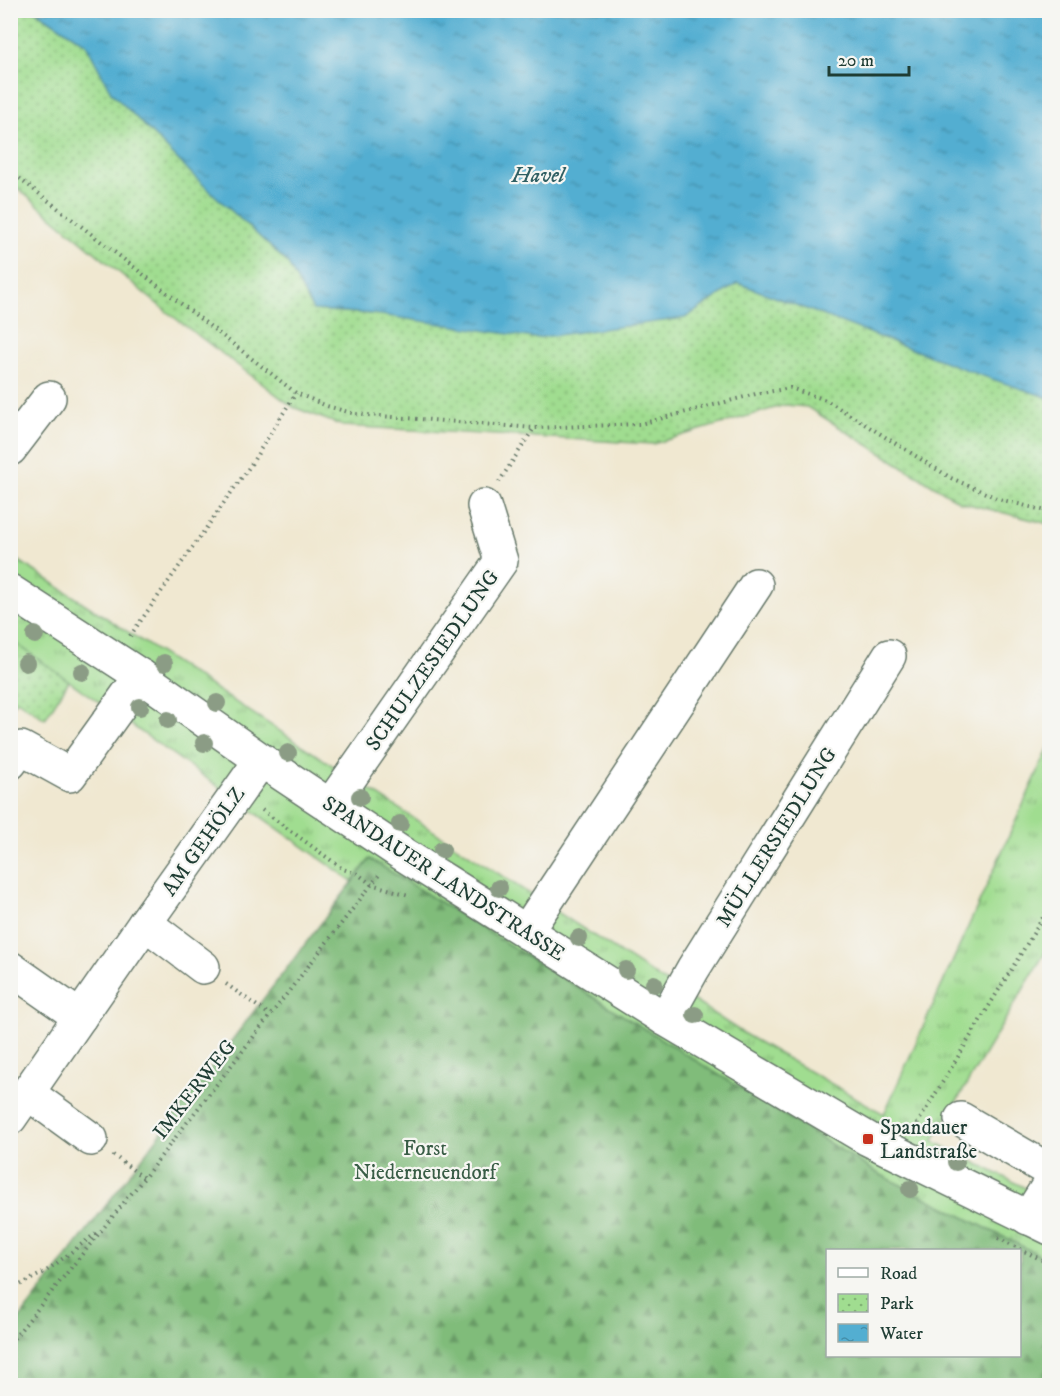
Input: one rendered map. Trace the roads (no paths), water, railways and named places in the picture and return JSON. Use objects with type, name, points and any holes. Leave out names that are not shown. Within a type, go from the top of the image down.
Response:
[{"type":"main road","points":[[10,449],[49,398]]},
{"type":"main road","name":"SCHULZESIEDLUNG","points":[[330,806],[501,561],[484,506]]},
{"type":"main road","points":[[526,932],[756,585]]},
{"type":"main road","name":"SPANDAUER LANDSTRASSE","points":[[10,591],[141,676],[330,806],[665,1019],[868,1140],[1039,1223]]},
{"type":"main road","name":"MÜLLERSIEDLUNG","points":[[665,1019],[693,969],[888,656]]},
{"type":"main road","points":[[10,764],[21,748],[69,775],[141,676]]},
{"type":"main road","name":"AM GEHÖLZ","points":[[91,1139],[20,1106],[145,923],[261,760]]},
{"type":"main road","points":[[145,923],[203,967]]},
{"type":"main road","points":[[10,968],[80,1017]]},
{"type":"main road","points":[[961,1119],[1050,1171]]},
{"type":"main road","points":[[1039,1223],[1050,1183]]},
{"type":"water","name":"Havel","points":[[36,11],[1049,11],[1049,398],[980,375],[738,283],[685,318],[535,338],[374,314],[313,310],[287,262],[196,178],[111,92],[86,44]]},
{"type":"place","name":"Spandauer Landstraße","points":[[868,1139]]},
{"type":"park label","name":"Forst Niederneuendorf","points":[[425,1160]]}]
